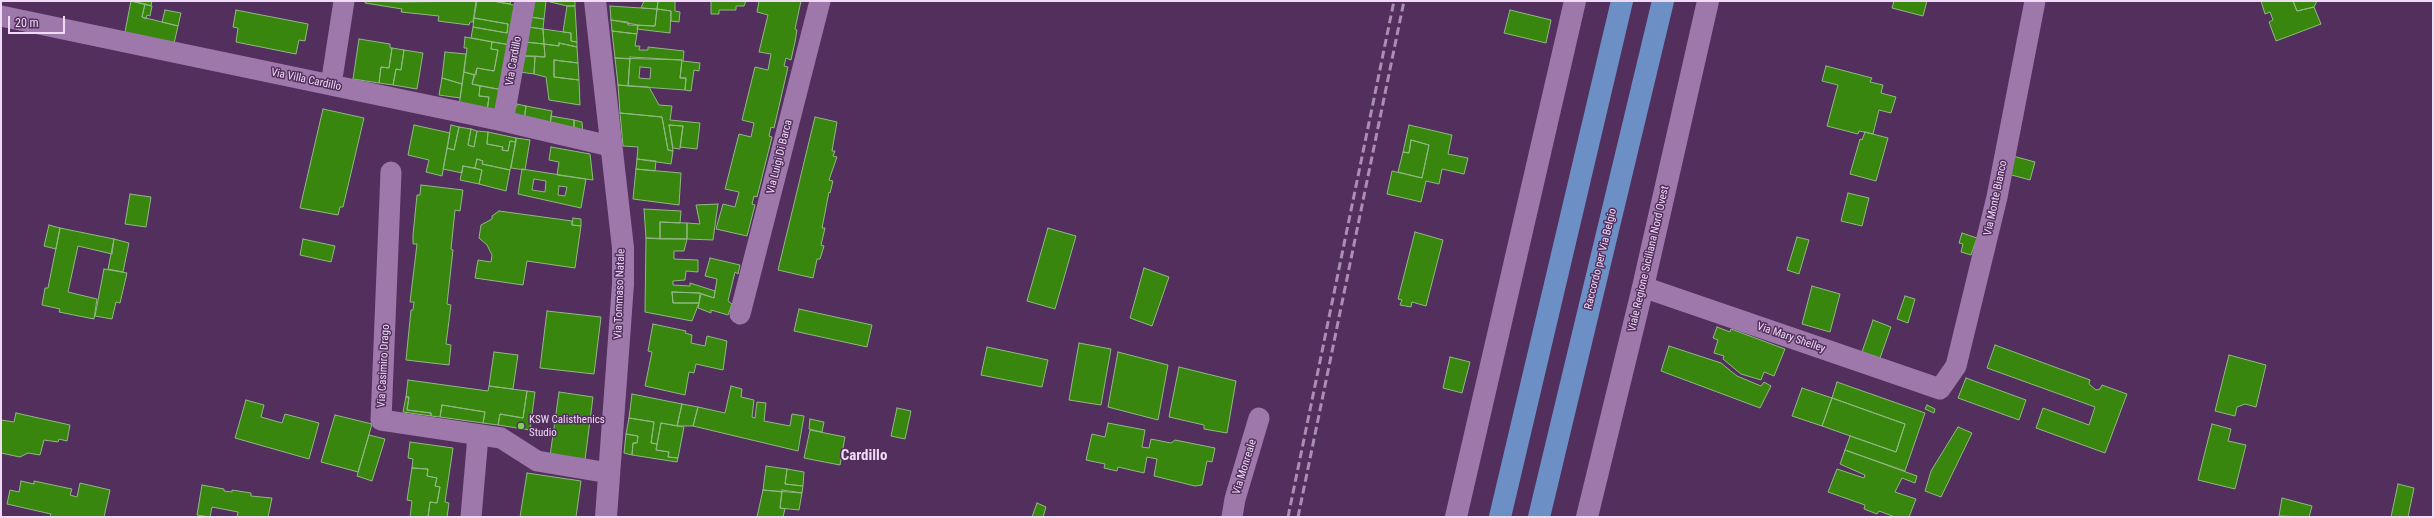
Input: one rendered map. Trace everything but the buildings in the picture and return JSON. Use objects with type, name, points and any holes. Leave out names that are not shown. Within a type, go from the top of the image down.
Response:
[{"type":"highway","points":[[1500,517],[1622,1]]},
{"type":"highway","name":"Raccordo per Via Belgio","points":[[1539,517],[1663,1]]},
{"type":"street","points":[[331,86],[344,1]]},
{"type":"street","name":"Via Cardillo","points":[[503,121],[525,1]]},
{"type":"street","name":"Via Tommaso Natale","points":[[595,1],[610,146],[623,248],[623,284],[606,517]]},
{"type":"street","name":"Via Luigi Di Barca","points":[[740,314],[820,1]]},
{"type":"street","points":[[1456,517],[1575,1]]},
{"type":"street","name":"Viale Regione Siciliana Nord Ovest","points":[[1587,517],[1643,287],[1708,1]]},
{"type":"street","name":"Via Monte Bianco","points":[[1940,389],[1956,366],[1997,197],[2035,1]]},
{"type":"street","name":"Via Villa Cardillo","points":[[1,16],[503,121],[610,146]]},
{"type":"street","name":"Via Casimiro Drago","points":[[392,172],[382,420],[478,436],[501,438],[537,461],[609,473]]},
{"type":"street","name":"Via Mary Shelley","points":[[1643,287],[1940,389]]},
{"type":"street","name":"Via Monreale","points":[[1232,517],[1235,499],[1259,418]]},
{"type":"street","points":[[471,517],[478,436]]},
{"type":"railway","points":[[1288,517],[1394,1]]},
{"type":"railway","points":[[1298,517],[1404,1]]},
{"type":"place","name":"KSW Calisthenics Studio","points":[[521,426]]},
{"type":"district","name":"Cardillo","points":[[864,456]]}]
